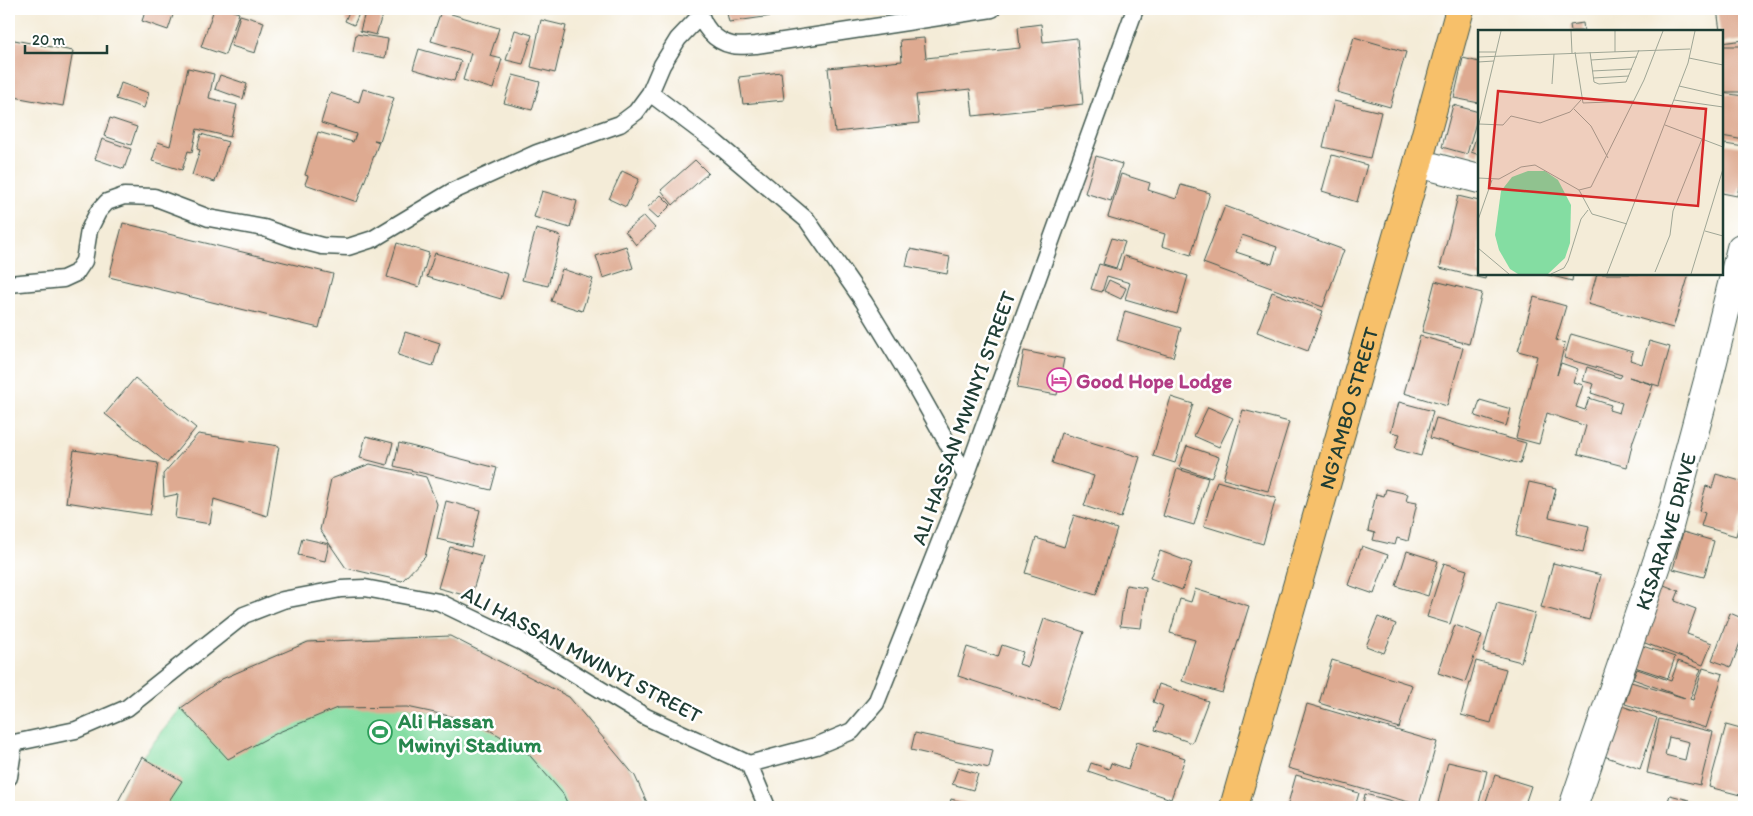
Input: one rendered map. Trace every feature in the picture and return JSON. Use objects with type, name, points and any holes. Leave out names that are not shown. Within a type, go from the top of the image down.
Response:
[{"type":"highway","name":"NG’AMBO STREET","points":[[1234,807],[1418,163],[1460,9]]},
{"type":"street","points":[[1418,163],[1478,179]]},
{"type":"street","name":"KISARAWE DRIVE","points":[[1573,807],[1668,530],[1708,381],[1736,247]]},
{"type":"lane","points":[[9,284],[63,279],[76,273],[84,261],[89,230],[98,212],[107,202],[124,196],[154,197],[209,218],[264,228],[322,246],[348,247],[373,239],[453,191],[537,153],[620,124],[636,112],[650,93],[662,65],[678,39],[700,12],[707,29],[718,40],[733,45],[756,45],[992,9]]},
{"type":"lane","name":"ALI HASSAN MWINYI STREET","points":[[9,777],[11,744],[76,730],[128,708],[244,615],[283,600],[341,589],[365,588],[439,602],[522,642],[646,717],[749,764],[816,746],[852,731],[876,703],[966,476],[1135,9]]},
{"type":"lane","points":[[650,93],[716,143],[806,220],[864,302],[917,388],[966,476]]},
{"type":"lane","points":[[749,764],[767,807]]},
{"type":"green space","name":"Ali Hassan Mwinyi Stadium","points":[[450,636],[569,697],[635,776],[649,807],[115,807],[142,757],[181,708],[222,679],[308,642]]},
{"type":"building","points":[[146,9],[175,9],[168,30],[142,21]]},
{"type":"building","points":[[214,9],[227,9],[239,13],[225,55],[201,47]]},
{"type":"building","points":[[350,9],[361,9],[354,25],[345,21]]},
{"type":"building","points":[[366,9],[384,9],[376,35],[360,31]]},
{"type":"building","points":[[726,9],[814,9],[814,10],[729,22]]},
{"type":"building","points":[[1717,9],[1744,9],[1744,40],[1723,43],[1723,30],[1720,30]]},
{"type":"building","points":[[441,11],[499,28],[490,56],[502,59],[493,89],[463,80],[471,53],[431,41]]},
{"type":"building","points":[[240,15],[264,22],[255,53],[231,46]]},
{"type":"building","points":[[541,20],[566,26],[555,73],[531,67]]},
{"type":"building","points":[[1583,23],[1584,30],[1571,30],[1570,25]]},
{"type":"building","points":[[1041,24],[1043,42],[1077,38],[1083,104],[973,116],[970,89],[916,95],[919,123],[835,132],[828,68],[902,61],[900,40],[924,38],[926,58],[1020,48],[1018,27]]},
{"type":"building","points":[[515,30],[532,35],[523,64],[506,60]]},
{"type":"building","points":[[356,34],[388,39],[385,58],[353,52]]},
{"type":"building","points":[[1354,37],[1406,52],[1390,107],[1337,92]]},
{"type":"building","points":[[9,39],[73,51],[63,106],[9,96]]},
{"type":"building","points":[[1723,46],[1744,46],[1744,92],[1723,92]]},
{"type":"building","points":[[419,49],[461,61],[454,81],[413,69]]},
{"type":"building","points":[[1463,58],[1478,62],[1478,103],[1454,98]]},
{"type":"building","points":[[188,68],[214,74],[209,98],[237,105],[230,137],[197,129],[192,152],[188,151],[182,170],[152,161],[158,142],[170,146]]},
{"type":"building","points":[[781,72],[784,100],[743,104],[739,77]]},
{"type":"building","points":[[220,75],[247,84],[243,99],[215,89]]},
{"type":"building","points":[[513,75],[540,82],[532,110],[504,103]]},
{"type":"building","points":[[121,83],[149,93],[144,108],[116,99]]},
{"type":"building","points":[[363,89],[394,98],[380,141],[374,140],[379,142],[357,202],[305,184],[308,176],[305,175],[318,132],[353,142],[356,134],[321,123],[330,93],[359,102]]},
{"type":"building","points":[[1723,93],[1744,96],[1744,140],[1723,136]]},
{"type":"building","points":[[1334,101],[1381,112],[1370,158],[1323,147]]},
{"type":"building","points":[[1453,105],[1478,112],[1467,154],[1442,147]]},
{"type":"building","points":[[110,118],[137,127],[131,145],[104,136]]},
{"type":"building","points":[[1478,132],[1478,155],[1471,152]]},
{"type":"building","points":[[201,134],[228,142],[215,182],[192,175],[200,150],[197,149]]},
{"type":"building","points":[[102,139],[131,149],[124,169],[95,159]]},
{"type":"building","points":[[1725,144],[1744,147],[1744,188],[1739,187],[1737,196],[1723,193]]},
{"type":"building","points":[[1332,155],[1367,165],[1357,202],[1322,191]]},
{"type":"building","points":[[1096,156],[1122,164],[1111,201],[1085,193]]},
{"type":"building","points":[[695,160],[708,173],[673,205],[661,190]]},
{"type":"building","points":[[622,171],[639,179],[626,207],[609,199]]},
{"type":"building","points":[[1121,174],[1150,183],[1148,190],[1176,199],[1181,185],[1210,193],[1191,255],[1162,246],[1165,234],[1108,217]]},
{"type":"building","points":[[542,191],[577,201],[570,228],[534,217]]},
{"type":"building","points":[[661,195],[671,205],[658,218],[647,208]]},
{"type":"building","points":[[1458,196],[1478,201],[1478,275],[1486,275],[1485,279],[1440,268]]},
{"type":"building","points":[[1225,206],[1344,250],[1323,307],[1203,263]],"holes":[[[1242,235],[1277,247],[1272,264],[1236,252]]]},
{"type":"building","points":[[644,216],[655,228],[636,245],[625,231]]},
{"type":"building","points":[[123,223],[333,274],[319,328],[109,277]]},
{"type":"building","points":[[536,229],[561,236],[548,286],[522,280]]},
{"type":"building","points":[[1112,238],[1125,242],[1116,268],[1103,264]]},
{"type":"building","points":[[397,243],[429,253],[419,287],[387,277]]},
{"type":"building","points":[[626,246],[633,268],[603,278],[596,256]]},
{"type":"building","points":[[910,249],[950,257],[947,274],[906,266]]},
{"type":"building","points":[[435,253],[508,274],[501,299],[427,277]]},
{"type":"building","points":[[1124,256],[1188,276],[1177,314],[1125,299],[1130,283],[1107,276],[1102,292],[1091,289],[1099,264],[1120,270]]},
{"type":"building","points":[[562,269],[593,279],[582,311],[551,301]]},
{"type":"building","points":[[1549,275],[1573,275],[1572,281]]},
{"type":"building","points":[[1597,275],[1689,275],[1673,328],[1588,304]]},
{"type":"building","points":[[1109,280],[1126,288],[1121,299],[1104,291]]},
{"type":"building","points":[[1435,281],[1482,293],[1469,344],[1422,332]]},
{"type":"building","points":[[1272,292],[1323,311],[1308,351],[1257,332]]},
{"type":"building","points":[[1534,297],[1566,306],[1556,340],[1565,343],[1557,375],[1561,363],[1578,369],[1573,382],[1583,385],[1576,407],[1585,410],[1589,398],[1611,405],[1609,410],[1619,413],[1622,403],[1591,393],[1594,384],[1583,381],[1587,367],[1620,378],[1622,375],[1564,358],[1571,334],[1633,352],[1630,360],[1642,364],[1649,341],[1670,347],[1659,386],[1629,377],[1653,385],[1633,441],[1627,467],[1578,454],[1586,426],[1547,413],[1539,444],[1516,438],[1537,356],[1518,351]]},
{"type":"building","points":[[1125,311],[1181,328],[1173,357],[1117,340]]},
{"type":"building","points":[[405,332],[440,343],[433,366],[398,355]]},
{"type":"building","points":[[1420,336],[1463,348],[1447,406],[1404,393]]},
{"type":"building","points":[[1024,351],[1064,359],[1057,395],[1017,388]]},
{"type":"building","points":[[135,378],[196,428],[167,463],[105,414]]},
{"type":"building","points":[[1171,397],[1193,404],[1175,463],[1153,456]]},
{"type":"building","points":[[1480,400],[1511,409],[1506,426],[1475,416]]},
{"type":"building","points":[[1399,402],[1433,411],[1421,456],[1395,449],[1400,434],[1391,432]]},
{"type":"building","points":[[1208,407],[1233,418],[1219,447],[1194,436]]},
{"type":"building","points":[[1243,410],[1289,422],[1268,491],[1223,479]]},
{"type":"building","points":[[1436,418],[1526,443],[1520,464],[1430,438]]},
{"type":"building","points":[[1061,433],[1140,457],[1121,518],[1084,506],[1094,476],[1052,463]]},
{"type":"building","points":[[198,434],[279,446],[267,516],[214,499],[210,524],[175,518],[178,494],[164,497],[163,474]]},
{"type":"building","points":[[366,436],[393,443],[387,465],[360,458]]},
{"type":"building","points":[[399,443],[497,468],[491,490],[394,466]]},
{"type":"building","points":[[1187,446],[1219,457],[1211,478],[1179,467]]},
{"type":"building","points":[[74,450],[158,463],[150,515],[66,502]]},
{"type":"building","points":[[370,464],[426,477],[437,504],[425,557],[402,581],[346,568],[320,530],[331,479]]},
{"type":"building","points":[[1177,469],[1208,478],[1194,525],[1163,516]]},
{"type":"building","points":[[1716,474],[1744,482],[1744,507],[1736,536],[1701,526],[1705,513],[1699,511],[1706,486],[1712,488]]},
{"type":"building","points":[[1217,481],[1276,498],[1263,544],[1204,526]]},
{"type":"building","points":[[1529,482],[1556,488],[1549,517],[1589,526],[1583,552],[1516,536]]},
{"type":"building","points":[[1386,489],[1408,494],[1406,501],[1417,503],[1408,541],[1397,538],[1395,545],[1373,540],[1375,533],[1368,531],[1376,494],[1384,496]]},
{"type":"building","points":[[446,501],[480,510],[471,547],[437,539]]},
{"type":"building","points":[[1074,515],[1117,529],[1096,595],[1025,573],[1036,538],[1064,547]]},
{"type":"building","points":[[1683,532],[1714,541],[1704,577],[1673,569]]},
{"type":"building","points":[[302,538],[329,544],[325,561],[298,555]]},
{"type":"building","points":[[1362,546],[1388,555],[1374,594],[1348,585]]},
{"type":"building","points":[[450,547],[483,556],[471,597],[438,588]]},
{"type":"building","points":[[1160,551],[1192,563],[1182,590],[1150,578]]},
{"type":"building","points":[[1407,551],[1438,561],[1428,596],[1396,586]]},
{"type":"building","points":[[1444,563],[1467,570],[1450,624],[1427,617]]},
{"type":"building","points":[[1553,563],[1601,575],[1589,620],[1541,607]]},
{"type":"building","points":[[1659,583],[1679,591],[1675,601],[1696,609],[1687,634],[1712,643],[1703,665],[1637,640]]},
{"type":"building","points":[[1126,585],[1146,588],[1141,628],[1120,626]]},
{"type":"building","points":[[1195,589],[1249,606],[1222,693],[1182,681],[1195,640],[1170,633],[1180,599],[1191,602]]},
{"type":"building","points":[[1497,603],[1535,613],[1521,662],[1483,652]]},
{"type":"building","points":[[1730,613],[1744,619],[1744,632],[1731,667],[1712,660]]},
{"type":"building","points":[[1378,617],[1396,624],[1384,653],[1366,646]]},
{"type":"building","points":[[1044,619],[1084,632],[1058,709],[958,676],[967,647],[998,657],[1002,645],[1023,652],[1019,664],[1028,667]]},
{"type":"building","points":[[1455,625],[1482,635],[1465,682],[1438,673]]},
{"type":"building","points":[[450,636],[569,697],[635,776],[649,807],[569,807],[563,794],[525,750],[473,721],[407,707],[337,708],[279,732],[228,759],[181,708],[222,679],[308,642]]},
{"type":"building","points":[[1637,644],[1675,657],[1668,678],[1629,665]]},
{"type":"building","points":[[1332,660],[1412,685],[1399,728],[1319,703]]},
{"type":"building","points":[[1476,661],[1506,669],[1491,723],[1461,715]]},
{"type":"building","points":[[1678,661],[1701,669],[1690,699],[1693,700],[1703,668],[1723,674],[1706,728],[1625,704],[1631,682],[1685,698],[1633,679],[1637,669],[1671,681]]},
{"type":"building","points":[[1159,684],[1208,701],[1192,743],[1155,730],[1163,706],[1153,702]]},
{"type":"building","points":[[1307,704],[1437,742],[1419,805],[1288,768]]},
{"type":"building","points":[[1622,706],[1657,718],[1640,769],[1604,756]]},
{"type":"building","points":[[1659,719],[1713,732],[1700,785],[1647,773]],"holes":[[[1669,737],[1689,742],[1685,760],[1665,755]]]},
{"type":"building","points":[[1726,725],[1744,730],[1744,796],[1709,787]]},
{"type":"building","points":[[915,733],[993,750],[989,768],[911,750]]},
{"type":"building","points":[[1137,742],[1185,758],[1171,799],[1088,771],[1091,763],[1109,769],[1111,763],[1128,769]]},
{"type":"building","points":[[142,757],[182,781],[165,807],[115,807]]},
{"type":"building","points":[[1448,762],[1487,771],[1478,807],[1455,807],[1438,803]]},
{"type":"building","points":[[958,768],[978,774],[973,790],[952,784]]},
{"type":"building","points":[[1296,775],[1359,793],[1355,807],[1287,807]]},
{"type":"building","points":[[1495,775],[1531,786],[1524,807],[1484,807]]},
{"type":"building","points":[[1365,794],[1415,807],[1362,807]]},
{"type":"building","points":[[1670,795],[1689,800],[1687,807],[1666,807]]},
{"type":"building","points":[[951,799],[977,806],[949,807]]},
{"type":"place","name":"Good Hope Lodge","points":[[1059,380]]},
{"type":"place","name":"Ali Hassan Mwinyi Stadium","points":[[380,732]]}]
